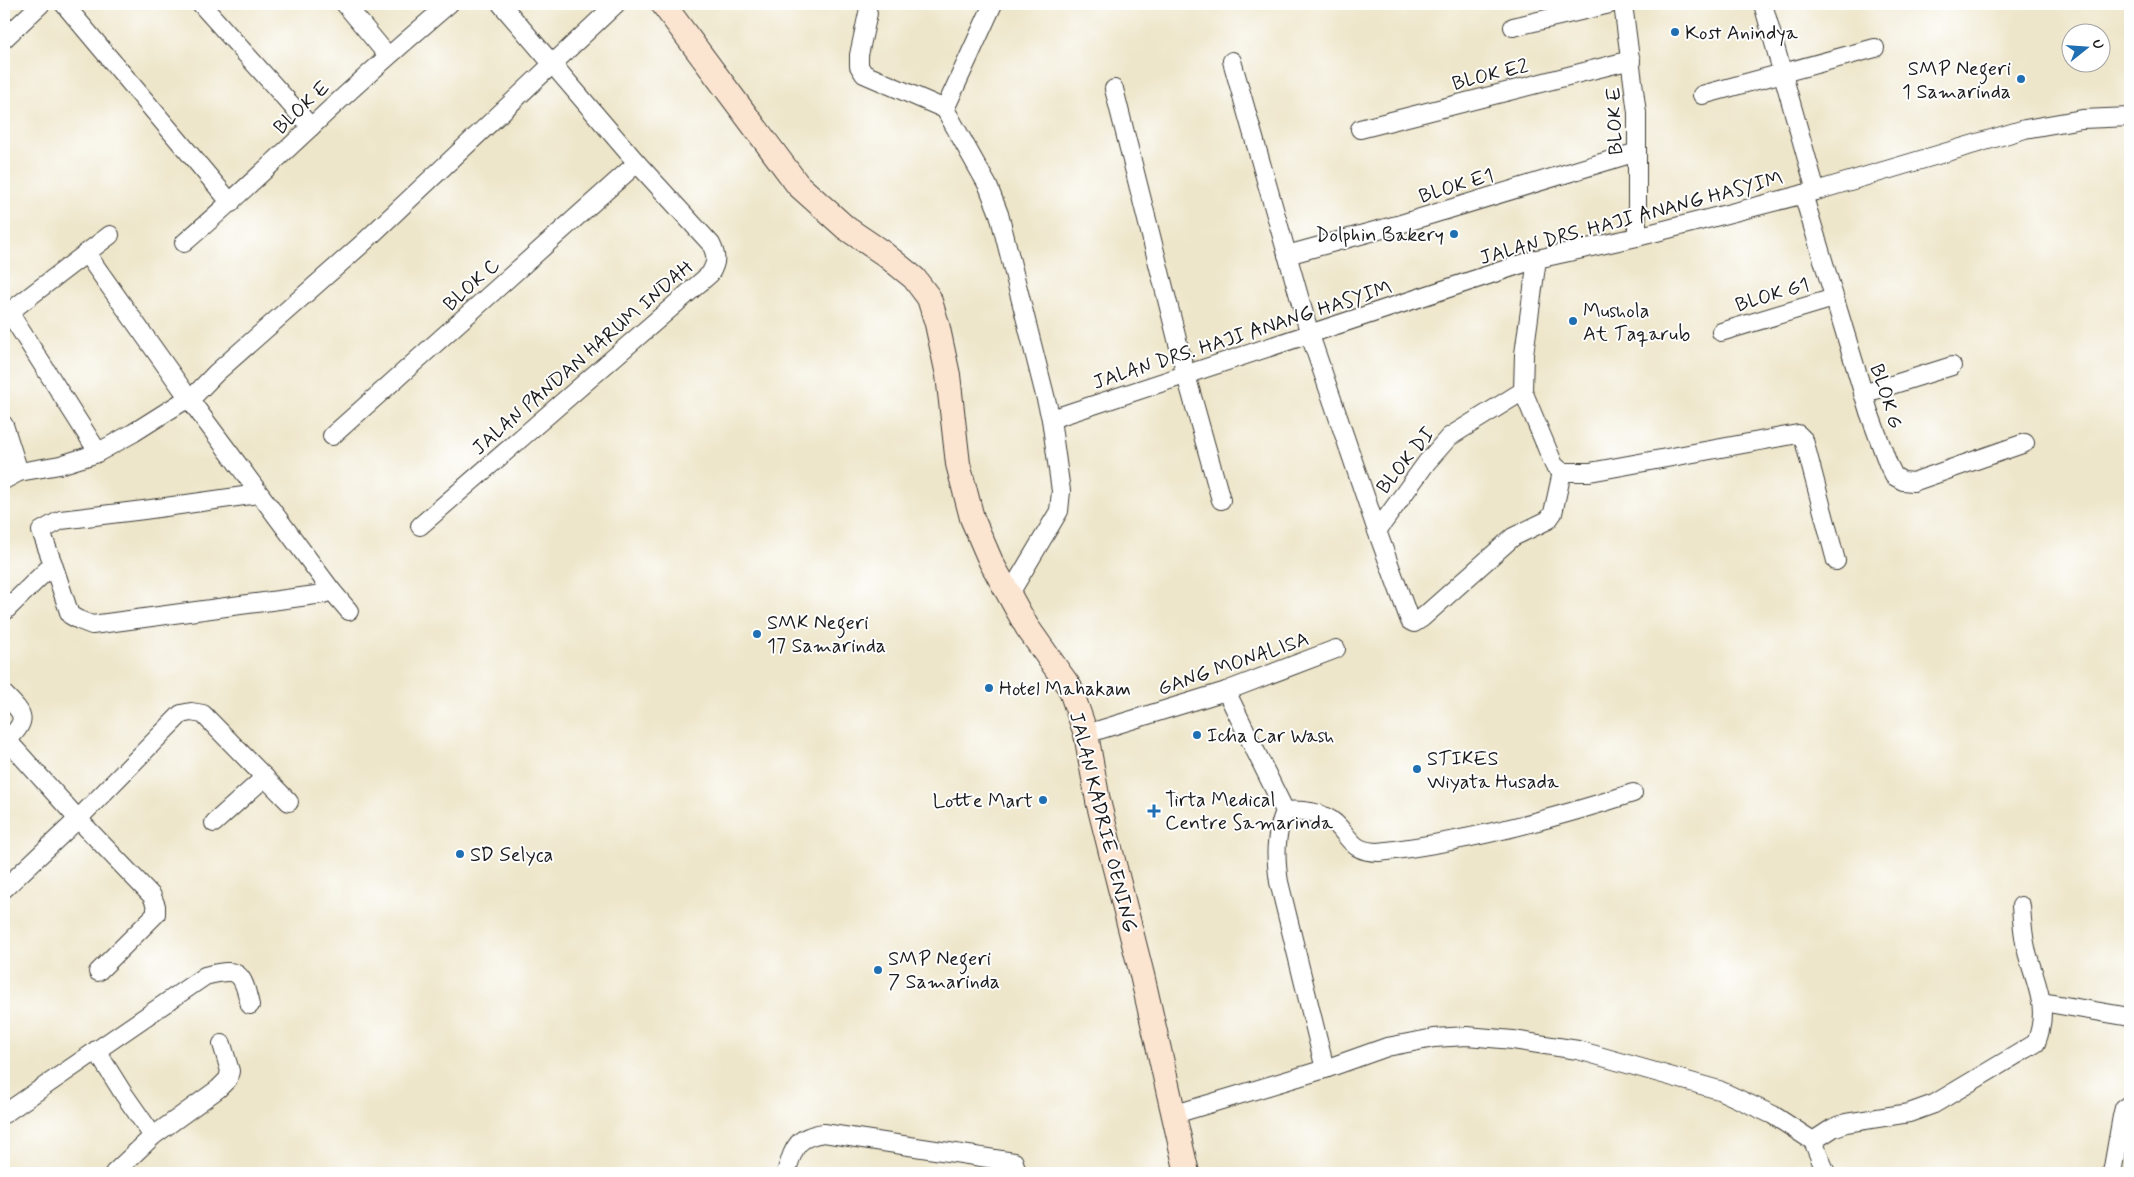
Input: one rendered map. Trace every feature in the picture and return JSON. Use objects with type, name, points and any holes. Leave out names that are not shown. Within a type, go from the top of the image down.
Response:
[{"type":"main road","name":"JALAN KADRIE OENING","points":[[663,4],[798,185],[846,228],[883,253],[914,278],[929,298],[937,324],[948,375],[960,473],[972,518],[991,562],[1009,596],[1027,627],[1070,688],[1086,734],[1098,801],[1142,975],[1172,1115],[1187,1173]]},
{"type":"street","points":[[4,39],[41,4]]},
{"type":"street","points":[[64,4],[231,203]]},
{"type":"street","points":[[201,4],[310,127]]},
{"type":"street","points":[[345,4],[388,56]]},
{"type":"street","name":"BLOK E","points":[[184,244],[231,203],[388,56],[449,4]]},
{"type":"street","name":"JALAN PANDAN HARUM INDAH","points":[[420,526],[710,274],[716,264],[716,255],[710,244],[637,164],[501,4]]},
{"type":"street","points":[[4,480],[19,472],[60,465],[98,452],[182,402],[190,400],[216,373],[362,244],[616,4]]},
{"type":"street","points":[[944,109],[993,4]]},
{"type":"street","points":[[1513,27],[1610,4]]},
{"type":"street","name":"BLOK E","points":[[1623,4],[1637,113],[1637,237]]},
{"type":"street","name":"BLOK G","points":[[1763,4],[1783,74],[1834,298],[1863,394],[1894,476],[1903,481],[1913,482],[2025,443]]},
{"type":"street","points":[[868,13],[859,56],[859,66],[864,74],[944,109],[988,186],[999,214],[1052,428],[1061,491],[1059,511],[1009,596]]},
{"type":"street","points":[[1702,95],[1875,48]]},
{"type":"street","name":"BLOK E2","points":[[1360,129],[1631,60]]},
{"type":"street","points":[[1232,61],[1310,335],[1408,618],[1414,623],[1512,537],[1548,520],[1553,513],[1562,472]]},
{"type":"street","points":[[1114,89],[1186,375],[1220,500]]},
{"type":"street","name":"JALAN DRS. HAJI ANANG HASYIM","points":[[1052,428],[1186,375],[1537,259],[1637,237],[1809,192],[2024,129],[2082,119],[2130,117]]},
{"type":"street","name":"BLOK E1","points":[[1288,255],[1397,225],[1637,152]]},
{"type":"street","name":"BLOK C","points":[[332,436],[637,164]]},
{"type":"street","points":[[98,452],[6,314],[110,235]]},
{"type":"street","points":[[86,253],[258,494],[349,611]]},
{"type":"street","points":[[1537,259],[1524,354],[1523,391],[1554,464],[1562,472],[1590,472],[1798,434],[1804,440],[1836,561]]},
{"type":"street","name":"BLOK G1","points":[[1721,332],[1834,298]]},
{"type":"street","points":[[1863,394],[1952,366]]},
{"type":"street","name":"BLOK DI","points":[[1377,531],[1427,462],[1449,437],[1523,391]]},
{"type":"street","points":[[4,425],[19,472]]},
{"type":"street","points":[[258,494],[61,520],[41,531],[70,614],[92,625],[323,594],[332,591]]},
{"type":"street","points":[[4,612],[53,564]]},
{"type":"street","name":"GANG MONALISA","points":[[1086,734],[1226,691],[1336,649]]},
{"type":"street","points":[[1226,691],[1286,811],[1276,841],[1275,856],[1279,882],[1325,1069]]},
{"type":"street","points":[[4,694],[21,711],[22,719],[20,725],[5,742],[152,896],[156,906],[156,914],[98,972]]},
{"type":"street","points":[[4,889],[78,820],[181,714],[191,712],[203,714],[289,802]]},
{"type":"street","points":[[214,824],[265,777]]},
{"type":"street","points":[[1286,811],[1299,810],[1322,815],[1334,823],[1350,843],[1370,852],[1379,852],[1457,841],[1490,834],[1568,814],[1633,792]]},
{"type":"street","points":[[1813,1141],[1833,1128],[1846,1123],[1909,1114],[1934,1104],[2018,1055],[2036,1042],[2043,1021],[2042,1002],[2026,951],[2021,906]]},
{"type":"street","points":[[4,1114],[205,976],[224,971],[233,971],[244,981],[250,1005]]},
{"type":"street","points":[[2042,1002],[2130,1017]]},
{"type":"street","points":[[1172,1115],[1325,1069],[1387,1047],[1434,1038],[1467,1036],[1513,1040],[1578,1050],[1720,1090],[1773,1115],[1813,1141],[1826,1173]]},
{"type":"street","points":[[114,1173],[153,1136],[218,1089],[228,1079],[230,1071],[222,1044]]},
{"type":"street","points":[[96,1050],[153,1136]]},
{"type":"street","points":[[2112,1173],[2124,1108],[2130,1105]]},
{"type":"street","points":[[786,1173],[796,1145],[802,1139],[812,1134],[824,1133],[1016,1168]]},
{"type":"place","name":"Kost Anindya","points":[[1675,32]]},
{"type":"place","name":"SMP Negeri 1 Samarinda","points":[[2021,79]]},
{"type":"place","name":"Dolphin Bakery","points":[[1454,234]]},
{"type":"place","name":"Mushola At Taqarub","points":[[1573,321]]},
{"type":"place","name":"SMK Negeri 17 Samarinda","points":[[757,634]]},
{"type":"place","name":"Hotel Mahakam","points":[[989,688]]},
{"type":"place","name":"Icha Car Wash","points":[[1197,735]]},
{"type":"place","name":"STIKES Wiyata Husada","points":[[1417,769]]},
{"type":"place","name":"Lotte Mart","points":[[1043,800]]},
{"type":"place","name":"Tirta Medical Centre Samarinda","points":[[1154,811]]},
{"type":"place","name":"SD Selyca","points":[[460,854]]},
{"type":"place","name":"SMP Negeri 7 Samarinda","points":[[878,970]]}]
